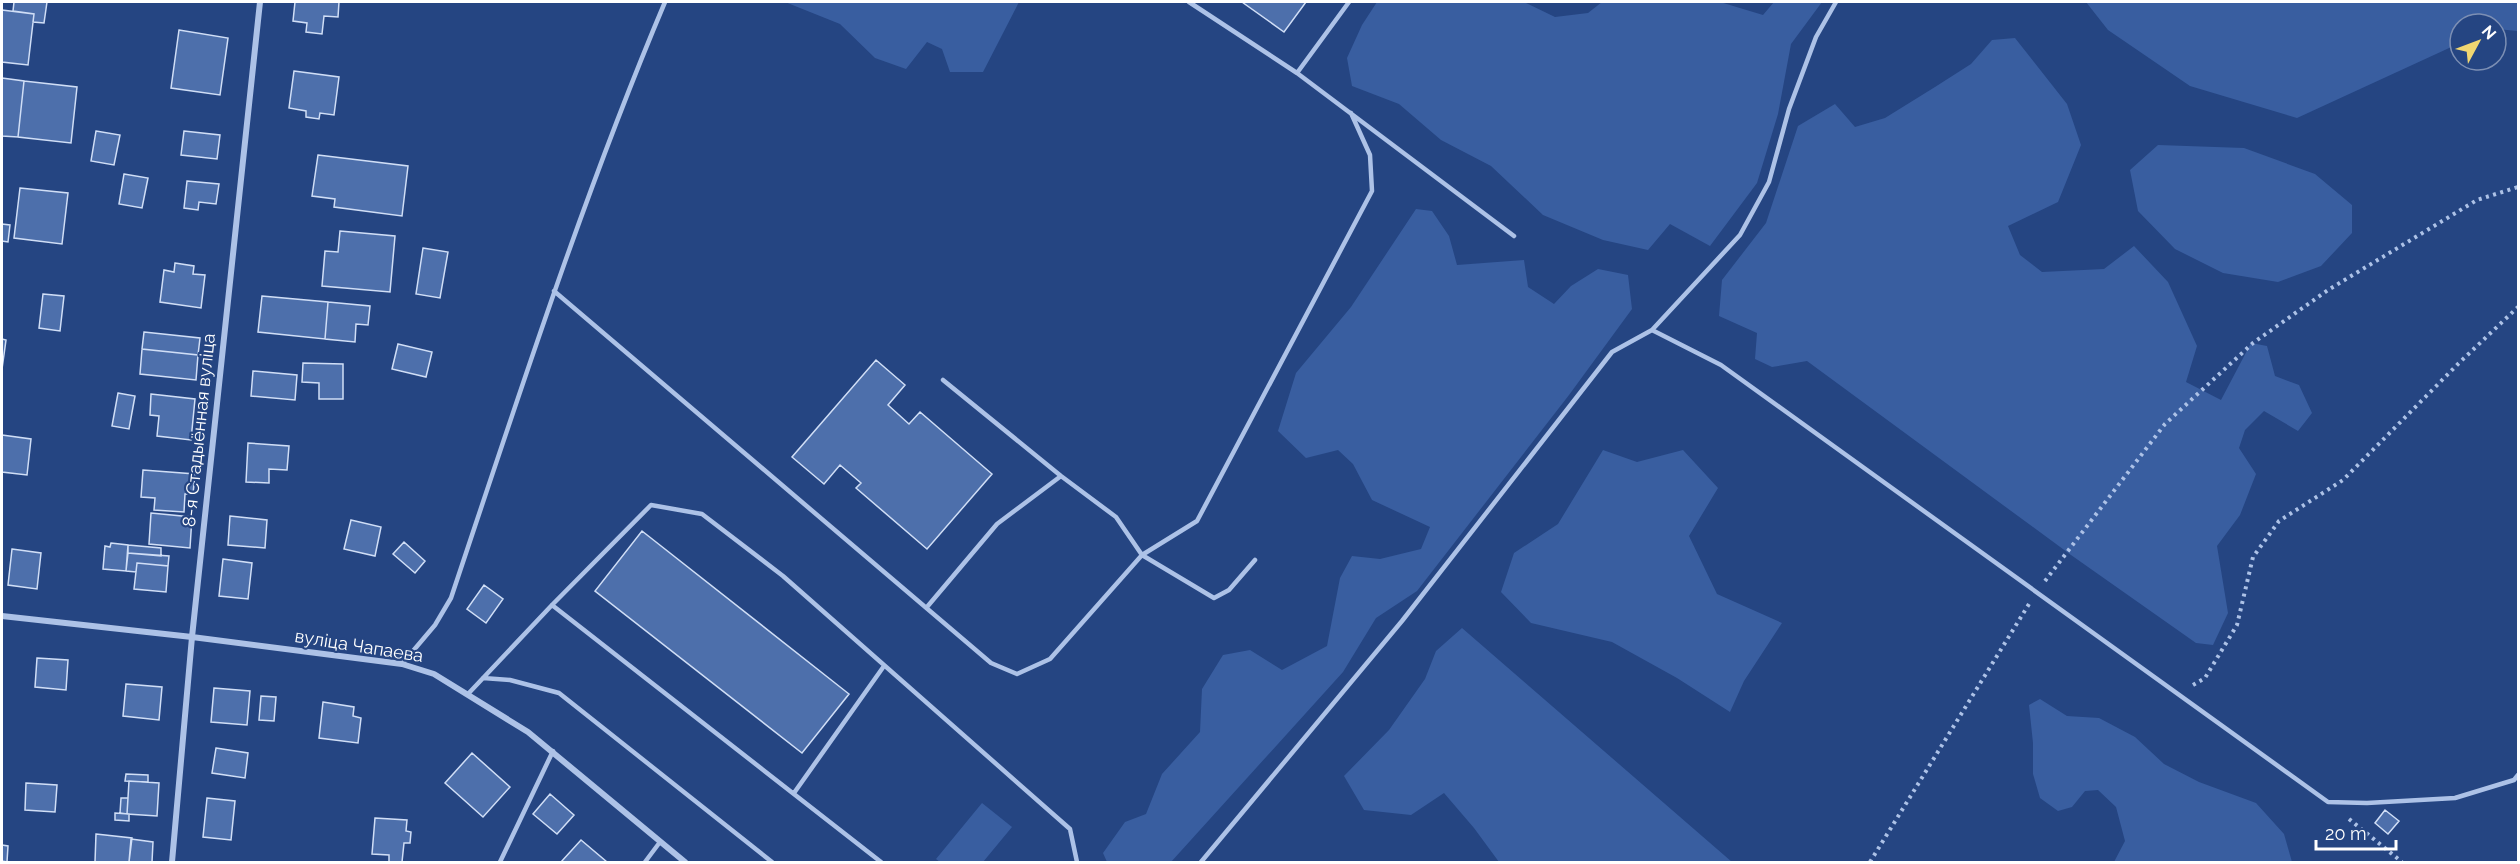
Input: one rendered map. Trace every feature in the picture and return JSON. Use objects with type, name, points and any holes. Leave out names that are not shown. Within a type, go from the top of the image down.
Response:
[{"type":"street","name":"8-я Стадыённая вуліца","points":[[172,862],[192,636],[260,2]]},
{"type":"street","name":"вуліца Чапаева","points":[[2,616],[192,636],[402,664],[434,674],[528,732],[685,862]]},
{"type":"lane","points":[[402,664],[435,625],[451,598],[554,291],[638,66],[665,2]]},
{"type":"lane","points":[[1189,2],[1297,73],[1514,236]]},
{"type":"lane","points":[[1297,73],[1349,2]]},
{"type":"lane","points":[[1201,862],[1402,621],[1612,352],[1652,330],[1740,235],[1769,182],[1790,109],[1812,47],[1836,2]]},
{"type":"lane","points":[[554,291],[992,663],[1017,674],[1050,659],[1142,555],[1197,521],[1372,190],[1370,155],[1351,113]]},
{"type":"lane","points":[[1652,330],[1721,365],[2328,802],[2367,803],[2455,798],[2514,780],[2518,775]]},
{"type":"lane","points":[[943,380],[1060,476],[1116,517],[1142,555],[1214,598],[1229,590],[1255,560]]},
{"type":"lane","points":[[927,607],[997,524],[1060,476]]},
{"type":"lane","points":[[468,694],[651,505],[702,514],[783,576],[1070,829],[1077,862]]},
{"type":"lane","points":[[552,605],[881,862]]},
{"type":"lane","points":[[794,793],[884,666]]},
{"type":"lane","points":[[483,678],[510,680],[559,693],[772,862]]},
{"type":"lane","points":[[500,862],[553,751]]},
{"type":"lane","points":[[645,862],[660,842]]},
{"type":"path","points":[[1870,862],[2036,592],[2165,424],[2253,342],[2328,290],[2477,200],[2518,187]]},
{"type":"path","points":[[2177,695],[2205,678],[2236,625],[2253,557],[2279,521],[2343,480],[2518,307]]},
{"type":"path","points":[[2328,802],[2402,862]]},
{"type":"shaded area","points":[[785,2],[1019,2],[983,72],[950,72],[942,49],[927,42],[906,69],[875,58],[840,24]]},
{"type":"shaded area","points":[[1377,2],[1524,2],[1555,17],[1588,13],[1602,2],[1720,2],[1763,15],[1774,2],[1822,2],[1791,44],[1778,114],[1757,183],[1710,246],[1670,224],[1648,250],[1603,240],[1543,215],[1491,166],[1441,140],[1399,104],[1352,86],[1347,58],[1362,25]]},
{"type":"shaded area","points":[[2086,2],[2518,2],[2518,31],[2508,30],[2508,12],[2448,12],[2448,49],[2297,118],[2190,86],[2108,30]]},
{"type":"shaded area","points":[[2015,38],[2067,104],[2081,145],[2058,202],[2008,226],[2020,255],[2042,272],[2104,269],[2134,246],[2168,282],[2197,346],[2186,382],[2221,400],[2251,343],[2267,346],[2275,376],[2299,385],[2312,413],[2298,431],[2264,411],[2245,430],[2239,448],[2256,474],[2240,515],[2217,546],[2228,613],[2213,645],[2196,643],[2071,555],[1807,361],[1772,367],[1755,359],[1757,333],[1719,316],[1722,280],[1766,223],[1798,126],[1835,104],[1855,127],[1885,118],[1971,64],[1992,40]]},
{"type":"shaded area","points":[[2158,145],[2244,148],[2315,174],[2352,205],[2352,233],[2321,266],[2278,282],[2223,273],[2175,249],[2138,211],[2130,170]]},
{"type":"shaded area","points":[[1416,209],[1432,211],[1449,236],[1457,265],[1524,260],[1528,287],[1554,304],[1571,286],[1598,269],[1628,275],[1632,309],[1569,395],[1417,591],[1376,618],[1343,672],[1171,862],[1107,862],[1103,853],[1125,822],[1146,814],[1162,774],[1200,732],[1202,689],[1223,655],[1250,650],[1282,670],[1327,646],[1340,578],[1352,556],[1380,559],[1421,549],[1430,527],[1372,500],[1353,464],[1338,450],[1306,458],[1278,431],[1296,373],[1351,307]]},
{"type":"shaded area","points":[[1603,450],[1637,462],[1683,450],[1718,488],[1689,536],[1717,594],[1782,623],[1744,681],[1730,712],[1677,678],[1612,642],[1531,623],[1501,592],[1514,553],[1558,524]]},
{"type":"shaded area","points":[[1462,628],[1732,862],[1499,862],[1444,793],[1411,815],[1364,810],[1344,776],[1389,730],[1425,679],[1436,651]]},
{"type":"shaded area","points":[[2040,699],[2067,716],[2099,718],[2135,737],[2164,764],[2199,782],[2256,803],[2284,834],[2292,862],[2114,862],[2125,841],[2116,807],[2098,790],[2085,791],[2072,807],[2058,811],[2040,798],[2033,774],[2029,705]]},
{"type":"shaded area","points":[[982,803],[1012,827],[983,862],[940,862],[936,859]]},
{"type":"building","points":[[14,2],[47,2],[44,23],[33,22],[34,14],[13,11]]},
{"type":"building","points":[[295,2],[339,2],[338,17],[324,16],[322,34],[306,32],[307,23],[293,21]]},
{"type":"building","points":[[1242,2],[1306,2],[1284,32]]},
{"type":"building","points":[[2,10],[34,14],[28,65],[2,62]]},
{"type":"building","points":[[179,30],[228,38],[220,95],[171,88]]},
{"type":"building","points":[[294,71],[339,77],[334,115],[320,113],[319,119],[306,117],[306,111],[289,108]]},
{"type":"building","points":[[2,78],[24,81],[18,137],[2,136]]},
{"type":"building","points":[[24,81],[77,87],[71,143],[18,137]]},
{"type":"building","points":[[96,131],[120,135],[114,165],[91,161]]},
{"type":"building","points":[[184,131],[220,135],[217,159],[181,155]]},
{"type":"building","points":[[318,155],[408,166],[402,216],[334,207],[335,199],[312,196]]},
{"type":"building","points":[[124,174],[148,178],[142,208],[119,204]]},
{"type":"building","points":[[187,181],[219,184],[216,204],[199,202],[198,210],[184,208]]},
{"type":"building","points":[[20,188],[68,193],[62,244],[14,238]]},
{"type":"building","points":[[2,224],[10,225],[8,242],[2,241]]},
{"type":"building","points":[[340,231],[395,236],[390,292],[322,286],[325,251],[338,252]]},
{"type":"building","points":[[423,248],[448,252],[440,298],[416,294]]},
{"type":"building","points":[[175,263],[194,266],[193,274],[205,275],[201,308],[160,302],[164,270],[174,272]]},
{"type":"building","points":[[43,294],[64,296],[60,331],[39,328]]},
{"type":"building","points":[[262,296],[328,302],[325,339],[258,332]]},
{"type":"building","points":[[328,302],[370,306],[368,325],[356,324],[355,342],[325,339]]},
{"type":"building","points":[[144,332],[200,338],[198,355],[142,349]]},
{"type":"building","points":[[2,339],[6,340],[2,369]]},
{"type":"building","points":[[398,344],[432,352],[426,377],[392,369]]},
{"type":"building","points":[[142,349],[198,355],[196,380],[140,374]]},
{"type":"building","points":[[876,360],[905,385],[888,405],[909,424],[920,412],[992,474],[927,549],[856,488],[861,483],[840,465],[824,484],[792,457]]},
{"type":"building","points":[[303,363],[343,364],[343,399],[319,399],[319,383],[302,382]]},
{"type":"building","points":[[253,371],[297,375],[295,400],[251,396]]},
{"type":"building","points":[[118,393],[135,396],[129,429],[112,426]]},
{"type":"building","points":[[151,394],[195,399],[191,440],[157,436],[159,416],[150,415]]},
{"type":"building","points":[[2,435],[31,439],[27,475],[2,472]]},
{"type":"building","points":[[248,443],[289,446],[287,470],[269,469],[269,483],[246,482]]},
{"type":"building","points":[[143,470],[195,474],[193,494],[185,494],[184,512],[154,510],[155,498],[141,497]]},
{"type":"building","points":[[151,513],[192,517],[190,548],[149,544]]},
{"type":"building","points":[[230,516],[267,520],[265,548],[228,545]]},
{"type":"building","points":[[351,520],[381,527],[375,556],[344,549]]},
{"type":"building","points":[[642,531],[849,694],[802,753],[595,591]]},
{"type":"building","points":[[404,542],[425,561],[415,573],[393,554]]},
{"type":"building","points":[[111,543],[128,545],[126,571],[103,569],[105,546],[110,547]]},
{"type":"building","points":[[128,545],[161,548],[161,556],[128,553]]},
{"type":"building","points":[[12,549],[41,553],[37,589],[8,585]]},
{"type":"building","points":[[128,553],[169,556],[168,566],[137,563],[136,572],[126,571]]},
{"type":"building","points":[[223,559],[252,563],[248,599],[219,596]]},
{"type":"building","points":[[137,563],[168,566],[166,592],[134,589]]},
{"type":"building","points":[[484,585],[503,599],[486,623],[467,609]]},
{"type":"building","points":[[37,658],[68,660],[66,690],[35,687]]},
{"type":"building","points":[[126,684],[162,687],[159,720],[123,716]]},
{"type":"building","points":[[214,688],[250,691],[247,725],[211,722]]},
{"type":"building","points":[[261,696],[276,697],[274,721],[259,720]]},
{"type":"building","points":[[323,702],[354,707],[353,716],[361,718],[358,743],[319,738]]},
{"type":"building","points":[[216,748],[248,753],[245,778],[212,773]]},
{"type":"building","points":[[472,753],[510,787],[483,817],[445,783]]},
{"type":"building","points":[[126,774],[148,775],[148,782],[125,781]]},
{"type":"building","points":[[129,781],[159,783],[157,816],[127,814]]},
{"type":"building","points":[[26,783],[57,785],[55,812],[25,810]]},
{"type":"building","points":[[550,794],[574,815],[557,834],[533,814]]},
{"type":"building","points":[[121,798],[128,798],[127,814],[120,813]]},
{"type":"building","points":[[207,798],[235,801],[231,840],[203,837]]},
{"type":"building","points":[[2385,810],[2399,821],[2388,834],[2375,823]]},
{"type":"building","points":[[115,813],[129,814],[129,821],[115,820]]},
{"type":"building","points":[[375,818],[407,820],[406,831],[411,832],[410,843],[404,843],[402,862],[389,862],[389,855],[372,854]]},
{"type":"building","points":[[96,834],[132,838],[129,862],[95,862]]},
{"type":"building","points":[[131,839],[153,842],[152,862],[129,862]]},
{"type":"building","points":[[581,840],[607,862],[561,862]]},
{"type":"building","points":[[2,845],[8,846],[7,862],[2,861]]}]
